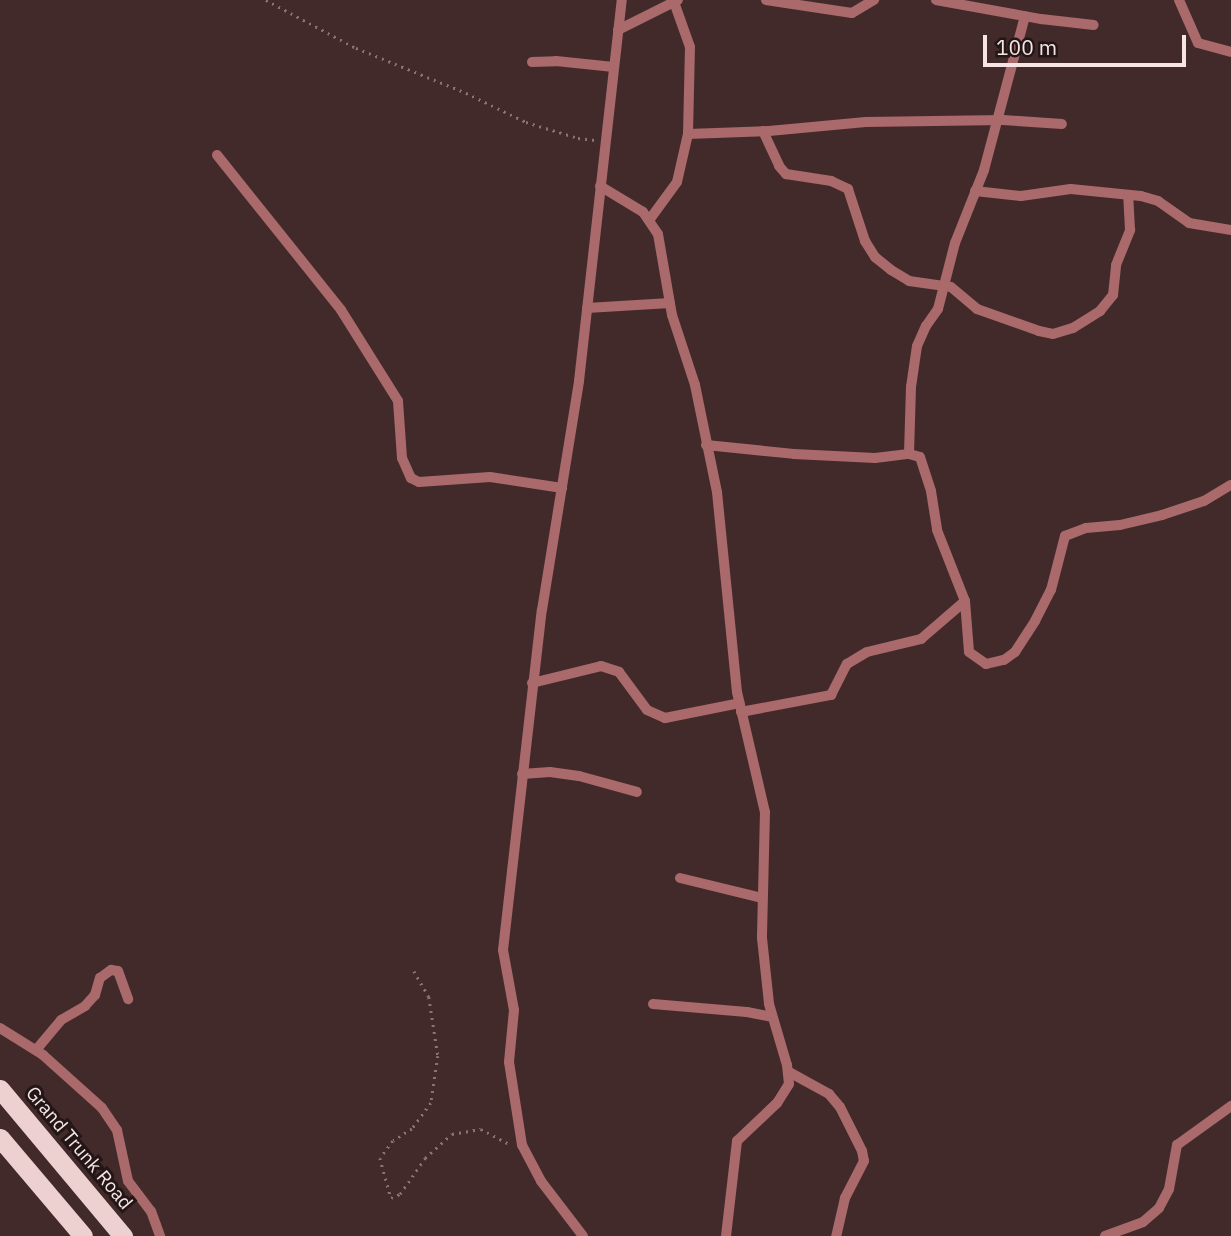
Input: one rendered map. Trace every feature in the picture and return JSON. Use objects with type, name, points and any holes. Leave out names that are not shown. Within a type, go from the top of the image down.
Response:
[{"type":"highway","name":"Grand Trunk Road","points":[[0,1089],[124,1236]]},
{"type":"highway","points":[[0,1138],[83,1236]]},
{"type":"street","points":[[583,1236],[541,1181],[522,1145],[509,1062],[514,1010],[503,950],[532,683],[587,308],[622,0]]},
{"type":"street","points":[[766,0],[852,13],[874,0]]},
{"type":"street","points":[[936,0],[1094,25]]},
{"type":"street","points":[[1179,0],[1198,43],[1230,54]]},
{"type":"street","points":[[618,30],[677,1],[690,47],[688,134],[677,182],[650,219]]},
{"type":"street","points":[[909,454],[911,387],[918,346],[926,326],[938,309],[955,243],[984,170],[1025,16]]},
{"type":"street","points":[[532,62],[556,61],[614,67]]},
{"type":"street","points":[[688,134],[764,131],[866,122],[996,120],[1062,124]]},
{"type":"street","points":[[764,131],[779,166],[786,174],[831,181],[848,189],[861,234],[881,262],[909,281],[944,286],[961,293],[976,309],[1053,334],[1073,328],[1100,311],[1113,295],[1116,265],[1130,230],[1128,195]]},
{"type":"street","points":[[217,155],[341,310],[398,401],[402,458],[411,478],[419,482],[490,477],[562,488]]},
{"type":"street","points":[[600,186],[650,219],[658,234],[670,303],[695,385],[720,513],[741,708],[765,812],[762,938],[772,1017],[789,1072],[787,1091],[737,1141],[726,1236]]},
{"type":"street","points":[[975,191],[1021,196],[1072,189],[1128,195],[1158,201],[1189,223],[1231,230]]},
{"type":"street","points":[[587,308],[670,303]]},
{"type":"street","points":[[706,445],[848,457],[909,454],[919,457],[926,468],[937,530],[965,601],[969,652],[986,664],[1004,660],[1021,643],[1051,590],[1065,536],[1086,528],[1152,518],[1204,501],[1231,485]]},
{"type":"street","points":[[532,683],[601,666],[619,672],[647,710],[665,718],[824,698],[838,685],[847,664],[867,652],[921,639],[965,601]]},
{"type":"street","points":[[522,774],[551,772],[579,776],[637,792]]},
{"type":"street","points":[[680,878],[762,898]]},
{"type":"street","points":[[36,1050],[61,1020],[85,1006],[94,995],[100,978],[111,970],[118,971],[121,976],[128,999]]},
{"type":"street","points":[[653,1004],[747,1012],[772,1017]]},
{"type":"street","points":[[0,1028],[36,1050],[102,1108],[121,1142],[128,1181],[152,1211],[160,1236]]},
{"type":"street","points":[[789,1072],[829,1094],[841,1107],[862,1151],[864,1161],[845,1198],[836,1236]]},
{"type":"street","points":[[1105,1236],[1143,1222],[1159,1208],[1169,1189],[1177,1144],[1231,1106]]},
{"type":"path","points":[[266,0],[356,48],[466,93],[526,122],[578,138],[605,141]]},
{"type":"path","points":[[414,971],[424,984],[432,1007],[438,1056],[431,1103],[412,1129],[393,1141],[380,1158],[391,1198],[400,1194],[425,1158],[452,1134],[481,1129],[510,1144],[522,1145]]}]
